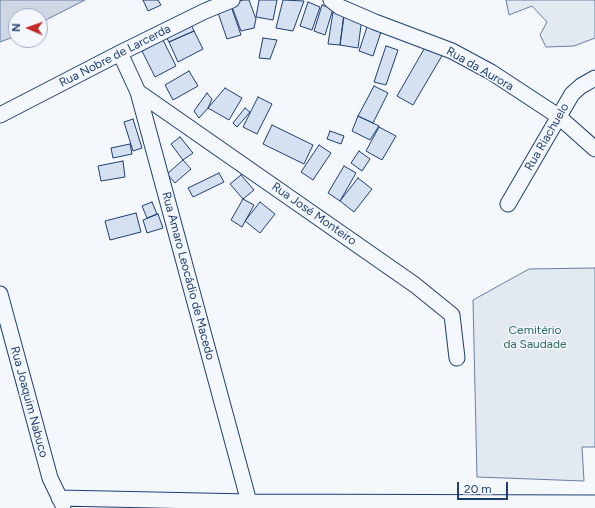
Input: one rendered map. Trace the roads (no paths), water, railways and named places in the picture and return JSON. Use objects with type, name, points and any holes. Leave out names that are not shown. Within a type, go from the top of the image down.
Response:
[{"type":"street","name":"Rua Nobre de Larcerda","points":[[0,116],[120,53],[205,11],[232,0]]},
{"type":"street","name":"Rua da Aurora","points":[[331,0],[340,7],[375,22],[452,50],[491,72],[558,116],[595,150]]},
{"type":"street","name":"Rua Amaro Leocádio de Macedo","points":[[120,53],[138,92],[249,502]]},
{"type":"street","name":"Rua Riachuelo","points":[[508,204],[572,94],[581,86],[595,78]]},
{"type":"street","name":"Rua José Monteiro","points":[[138,92],[415,285],[452,315],[457,358]]},
{"type":"street","name":"Rua Joaquim Nabuco","points":[[0,294],[50,478],[62,503]]},
{"type":"street","points":[[62,503],[595,503]]},
{"type":"park label","name":"Cemitério da Saudade","points":[[535,337]]}]
